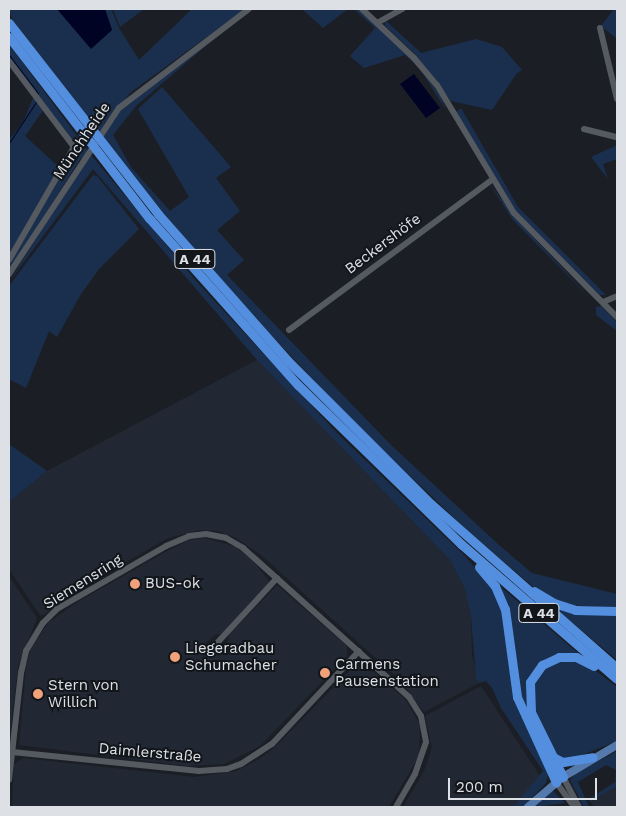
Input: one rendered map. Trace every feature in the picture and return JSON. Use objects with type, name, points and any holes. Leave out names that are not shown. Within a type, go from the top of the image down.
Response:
[{"type":"highway","name":"A 44","points":[[9,23],[100,144],[236,304],[350,425],[488,556],[617,668]]},
{"type":"highway","name":"A 44","points":[[9,37],[85,138],[210,288],[328,415],[461,544],[617,679]]},
{"type":"highway","points":[[461,544],[491,581],[503,602],[511,636],[517,697],[559,779]]},
{"type":"highway","points":[[488,556],[554,603],[583,611],[617,611]]},
{"type":"highway","points":[[559,779],[528,704],[529,685],[538,668],[554,658],[576,656],[589,662],[617,685]]},
{"type":"highway","points":[[551,756],[563,762],[593,757]]},
{"type":"main road","points":[[528,807],[559,779],[593,757],[617,745]]},
{"type":"street","name":"Münchheide","points":[[9,274],[104,127],[129,98],[249,9]]},
{"type":"street","points":[[362,9],[434,81],[492,179],[519,219],[617,317]]},
{"type":"street","points":[[377,23],[402,9]]},
{"type":"street","points":[[600,28],[617,98]]},
{"type":"street","points":[[9,61],[74,147],[9,260]]},
{"type":"street","points":[[584,129],[617,137]]},
{"type":"street","name":"Beckershöfe","points":[[289,330],[492,179]]},
{"type":"street","points":[[602,302],[617,296]]},
{"type":"street","name":"Siemensring","points":[[9,780],[26,651],[43,623],[57,609],[188,536],[206,534],[226,538],[243,548],[408,697],[421,716],[426,742],[423,758],[396,807]]},
{"type":"street","points":[[218,642],[278,578]]},
{"type":"street","name":"Daimlerstraße","points":[[12,752],[199,771],[227,769],[241,764],[272,744],[359,651]]},
{"type":"street","points":[[559,779],[574,807]]},
{"type":"street","points":[[559,779],[579,807]]},
{"type":"shaded area","points":[[9,9],[57,9],[91,48],[112,30],[105,9],[111,9],[119,28],[139,60],[192,9],[245,9],[131,92],[104,124],[106,127],[123,106],[209,43],[136,106],[113,135],[131,167],[170,211],[189,197],[138,109],[162,87],[231,167],[216,178],[240,211],[217,230],[244,260],[227,275],[391,445],[499,545],[532,573],[617,594],[617,608],[568,605],[539,592],[468,531],[360,428],[251,314],[165,215],[83,115],[12,19]]},
{"type":"shaded area","points":[[57,9],[105,9],[112,30],[91,49]]},
{"type":"shaded area","points":[[113,9],[144,9],[120,27]]},
{"type":"shaded area","points":[[302,9],[348,9],[323,28]]},
{"type":"shaded area","points":[[354,9],[358,9],[406,52],[421,69],[441,97],[446,110],[420,69],[405,55],[364,68],[350,56],[375,28]]},
{"type":"shaded area","points":[[614,9],[617,9],[617,39],[601,26]]},
{"type":"shaded area","points":[[385,20],[421,53],[476,39],[502,47],[522,70],[517,73],[492,110],[451,101],[415,54],[385,26]]},
{"type":"shaded area","points":[[9,44],[91,155],[197,282],[337,433],[464,555],[493,588],[501,605],[514,699],[548,774],[546,783],[523,807],[513,807],[543,771],[501,708],[492,688],[486,681],[479,683],[476,677],[471,617],[465,589],[450,560],[257,360],[93,169],[9,282],[84,162],[81,158],[9,270],[9,263],[77,148],[9,58]]},
{"type":"shaded area","points":[[414,74],[440,108],[426,118],[400,84]]},
{"type":"shaded area","points":[[34,96],[44,109],[25,136],[61,169],[9,257],[9,140],[23,122]]},
{"type":"shaded area","points":[[461,108],[518,207],[606,295],[599,295],[518,214],[456,112]]},
{"type":"shaded area","points":[[617,145],[617,159],[603,164],[608,179],[591,157]]},
{"type":"shaded area","points":[[93,175],[97,176],[139,229],[99,269],[81,294],[57,337],[49,331],[26,388],[9,379],[9,286]]},
{"type":"shaded area","points":[[489,183],[519,222],[596,304],[513,220]]},
{"type":"shaded area","points":[[601,306],[617,322],[617,331],[596,315],[596,307]]},
{"type":"shaded area","points":[[257,360],[450,560],[465,589],[471,617],[472,655],[479,683],[424,712],[399,679],[261,555],[236,538],[218,531],[199,530],[168,538],[79,589],[44,615],[40,615],[9,569],[9,502],[47,471]]},
{"type":"shaded area","points":[[9,444],[47,471],[9,502]]},
{"type":"shaded area","points":[[205,538],[236,547],[254,562],[270,582],[222,634],[214,635],[205,644],[218,656],[227,646],[229,635],[277,585],[347,646],[347,656],[260,746],[224,764],[187,766],[19,745],[26,667],[31,649],[48,623],[79,601],[169,550],[190,540]]},
{"type":"shaded area","points":[[9,576],[37,618],[18,666],[9,741]]},
{"type":"shaded area","points":[[496,583],[579,654],[572,654],[534,672],[529,713],[524,708]]},
{"type":"shaded area","points":[[549,603],[617,613],[617,660]]},
{"type":"shaded area","points":[[564,659],[588,665],[617,687],[617,741],[570,760],[556,756],[533,707],[534,681],[541,669]]},
{"type":"shaded area","points":[[360,660],[406,700],[420,725],[419,756],[389,807],[12,807],[14,764],[23,758],[194,777],[236,771],[258,760],[275,747]]},
{"type":"shaded area","points":[[481,686],[540,776],[513,807],[403,807],[424,771],[432,748],[425,716]]},
{"type":"shaded area","points":[[617,751],[617,786],[590,802],[589,799],[615,782],[616,770],[606,765],[578,782],[589,807],[584,807],[570,780],[575,774]]},
{"type":"shaded area","points":[[617,786],[617,807],[595,807],[590,802]]},
{"type":"shaded area","points":[[551,791],[565,803],[535,807]]},
{"type":"waterway","points":[[9,55],[38,93]]},
{"type":"waterway","points":[[9,143],[36,102]]},
{"type":"place","name":"BUS-ok","points":[[135,584]]},
{"type":"place","name":"Liegeradbau Schumacher","points":[[175,657]]},
{"type":"place","name":"Carmens Pausenstation","points":[[325,673]]},
{"type":"place","name":"Stern von Willich","points":[[38,694]]}]
